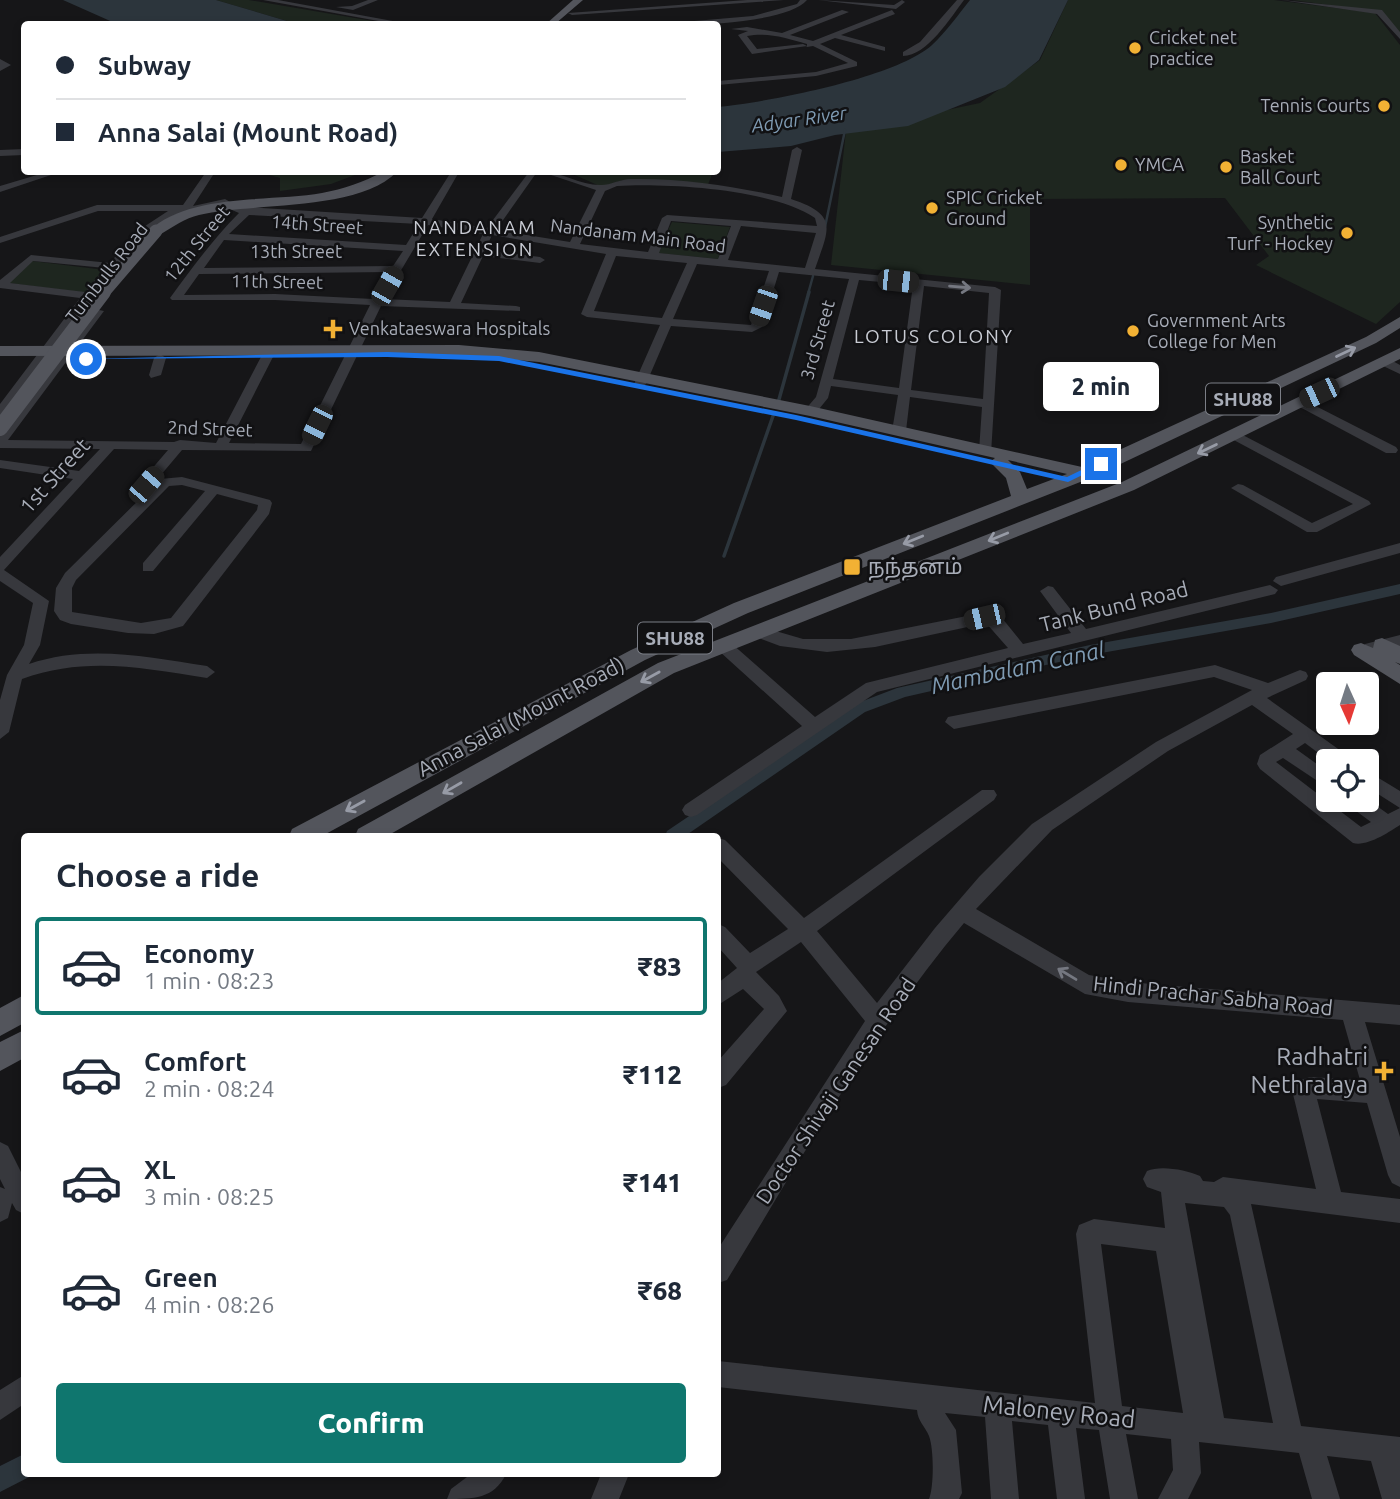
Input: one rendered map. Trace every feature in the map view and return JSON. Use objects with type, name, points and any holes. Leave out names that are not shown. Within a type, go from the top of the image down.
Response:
[{"type":"main road","points":[[554,21],[578,0]]},
{"type":"main road","points":[[563,21],[586,0]]},
{"type":"main road","name":"Turnbulls Road","points":[[240,207],[334,188],[371,175]]},
{"type":"main road","name":"Turnbulls Road","points":[[240,207],[344,191],[384,175]]},
{"type":"main road","points":[[0,428],[107,288],[156,231],[184,216],[207,208],[240,207]]},
{"type":"main road","name":"Anna Salai (Mount Road)","points":[[307,833],[638,655],[741,608],[1075,476],[1371,340],[1400,321]]},
{"type":"main road","points":[[0,351],[54,356],[160,358],[353,352]]},
{"type":"main road","points":[[0,357],[353,352],[499,359],[641,380],[810,411],[899,431],[992,457],[1029,460],[1090,457],[1136,447]]},
{"type":"main road","name":"Anna Salai (Mount Road)","points":[[372,833],[666,668],[1121,489],[1300,402],[1395,362]]},
{"type":"main road","points":[[641,380],[992,457],[1121,489]]},
{"type":"main road","points":[[992,457],[1014,476],[1021,497]]},
{"type":"main road","points":[[1029,460],[1075,476]]},
{"type":"main road","points":[[1361,650],[1400,676]]},
{"type":"main road","points":[[0,1023],[21,1011]]},
{"type":"main road","points":[[0,1056],[21,1045]]},
{"type":"street","points":[[266,0],[386,21]]},
{"type":"street","points":[[310,9],[327,2],[354,8],[375,0]]},
{"type":"street","points":[[572,13],[781,0]]},
{"type":"street","points":[[708,21],[753,18],[799,5],[804,0]]},
{"type":"street","points":[[821,0],[893,7]]},
{"type":"street","points":[[906,54],[923,44],[961,0]]},
{"type":"street","points":[[1284,0],[1379,12],[1400,37]]},
{"type":"street","points":[[738,1],[753,18]]},
{"type":"street","points":[[835,1],[831,8],[840,20]]},
{"type":"street","points":[[749,43],[779,36],[820,21],[873,20],[893,7]]},
{"type":"street","points":[[823,11],[840,20]]},
{"type":"street","points":[[810,45],[830,36],[840,20]]},
{"type":"street","points":[[813,33],[840,20],[859,20]]},
{"type":"street","points":[[733,29],[754,61]]},
{"type":"street","points":[[797,29],[882,49]]},
{"type":"street","points":[[721,30],[766,32],[810,45],[854,64],[816,75],[721,83]]},
{"type":"street","points":[[749,43],[799,43],[804,47],[758,52],[749,43],[743,34],[766,32]]},
{"type":"street","points":[[779,36],[787,43]]},
{"type":"street","points":[[761,70],[768,79]]},
{"type":"street","points":[[787,198],[797,150]]},
{"type":"street","points":[[0,153],[21,152]]},
{"type":"street","points":[[0,189],[45,175]]},
{"type":"street","points":[[5,238],[97,208],[189,208],[189,201],[206,175]]},
{"type":"street","points":[[353,352],[377,302],[454,175]]},
{"type":"street","points":[[454,305],[488,234],[531,175]]},
{"type":"street","points":[[556,175],[601,189],[624,182],[760,193],[787,198],[813,209],[821,218],[822,230],[667,218],[652,257]]},
{"type":"street","points":[[573,247],[601,189]]},
{"type":"street","name":"Turnbulls Road","points":[[54,356],[88,296],[140,234],[157,220],[189,208],[240,207]]},
{"type":"street","name":"Turnbulls Road","points":[[54,356],[166,228],[179,220],[240,207]]},
{"type":"street","name":"Nandanam Main Road","points":[[240,207],[424,221],[488,234],[652,257],[995,290],[988,404]]},
{"type":"street","name":"12th Street","points":[[176,298],[240,207]]},
{"type":"street","points":[[722,263],[737,223]]},
{"type":"street","name":"3rd Street","points":[[809,272],[822,230]]},
{"type":"street","name":"14th Street","points":[[221,237],[410,248]]},
{"type":"street","points":[[5,238],[31,258],[113,266]]},
{"type":"street","points":[[612,252],[586,313],[665,323],[752,329],[756,327],[775,269]]},
{"type":"street","points":[[480,253],[540,260]]},
{"type":"street","points":[[1,285],[31,258]]},
{"type":"street","points":[[641,380],[693,260]]},
{"type":"street","name":"13th Street","points":[[195,271],[396,269]]},
{"type":"street","name":"3rd Street","points":[[810,411],[821,398],[855,276]]},
{"type":"street","points":[[899,431],[919,283]]},
{"type":"street","points":[[1,285],[88,296]]},
{"type":"street","name":"11th Street","points":[[176,298],[275,298],[516,309]]},
{"type":"street","name":"2nd Street","points":[[0,443],[306,448],[353,352]]},
{"type":"street","points":[[220,448],[268,355]]},
{"type":"street","points":[[0,413],[54,356]]},
{"type":"street","points":[[0,443],[54,356]]},
{"type":"street","points":[[155,375],[160,358]]},
{"type":"street","points":[[826,382],[988,404],[992,457]]},
{"type":"street","points":[[1300,402],[1391,450]]},
{"type":"street","points":[[1235,435],[1364,504],[1312,529],[1238,488]]},
{"type":"street","name":"1st Street","points":[[0,566],[112,444]]},
{"type":"street","points":[[111,525],[180,444]]},
{"type":"street","points":[[0,464],[84,475]]},
{"type":"street","points":[[182,481],[214,489],[258,499],[265,503],[264,510],[177,622],[166,628],[151,629],[77,620],[66,616],[62,611],[69,577],[165,482],[182,481]]},
{"type":"street","points":[[148,566],[214,489]]},
{"type":"street","name":"Tank Bund Road","points":[[691,810],[872,687],[1083,637],[1276,585],[1400,548]]},
{"type":"street","points":[[0,574],[41,601]]},
{"type":"street","points":[[1048,591],[1083,637]]},
{"type":"street","points":[[41,601],[64,592]]},
{"type":"street","points":[[0,732],[15,675],[32,645],[41,601]]},
{"type":"street","points":[[37,618],[62,611]]},
{"type":"street","points":[[759,632],[792,645],[811,647],[901,636],[984,617],[997,623],[1020,652]]},
{"type":"street","points":[[725,647],[815,727]]},
{"type":"street","points":[[1361,650],[1394,647]]},
{"type":"street","points":[[15,675],[44,665],[116,658],[207,673]]},
{"type":"street","points":[[954,722],[1215,671],[1261,693],[1305,736],[1324,749]]},
{"type":"street","name":"Doctor Shivaji Ganesan Road","points":[[721,1266],[878,1020],[961,911],[1034,834],[1140,759],[1261,693],[1300,676]]},
{"type":"street","points":[[1305,736],[1266,760],[1266,764],[1360,837],[1394,820]]},
{"type":"street","points":[[1283,749],[1316,773]]},
{"type":"street","points":[[1379,786],[1400,801]]},
{"type":"street","points":[[1307,796],[1316,790]]},
{"type":"street","points":[[721,992],[746,971],[988,795]]},
{"type":"street","points":[[1378,812],[1394,820]]},
{"type":"street","points":[[721,849],[803,930],[878,1020]]},
{"type":"street","name":"Hindi Prachar Sabha Road","points":[[961,911],[1085,984],[1128,992],[1353,1019],[1400,1015]]},
{"type":"street","points":[[721,937],[776,1011],[721,1074]]},
{"type":"street","points":[[1353,1019],[1400,1175]]},
{"type":"street","points":[[1332,1203],[1303,1100],[1303,1090],[1310,1088],[1374,1092]]},
{"type":"street","points":[[0,1153],[5,1203]]},
{"type":"street","points":[[1155,1179],[1400,1211]]},
{"type":"street","points":[[1172,1499],[1186,1473],[1199,1428],[1172,1199],[1173,1192],[1179,1190],[1230,1196],[1241,1209],[1306,1440],[1326,1499]]},
{"type":"street","points":[[1124,1499],[1110,1418],[1087,1244],[1088,1234],[1094,1231],[1163,1239],[1168,1249],[1199,1428]]},
{"type":"street","name":"Maloney Road","points":[[721,1374],[1390,1450]]},
{"type":"street","points":[[0,1407],[21,1390]]},
{"type":"street","points":[[929,1397],[931,1417],[942,1430],[947,1493],[943,1499]]},
{"type":"street","points":[[997,1405],[1005,1499]]},
{"type":"street","points":[[1060,1412],[1071,1499]]},
{"type":"street","points":[[1306,1440],[1333,1499]]},
{"type":"street","points":[[1390,1450],[1396,1499]]},
{"type":"street","points":[[461,1499],[488,1477]]},
{"type":"street","points":[[605,1499],[614,1477]]},
{"type":"shaded area","points":[[216,0],[249,0],[372,21],[287,21]]},
{"type":"shaded area","name":"YMCA","points":[[1068,0],[1274,0],[1375,13],[1400,45],[1400,302],[1376,324],[1256,265],[1269,256],[1225,198],[1030,199],[1030,285],[831,265],[846,131],[980,103],[1040,60]]},
{"type":"shaded area","points":[[1292,0],[1400,0],[1400,33],[1382,12]]},
{"type":"shaded area","points":[[270,175],[355,175],[331,184],[280,191],[280,178]]},
{"type":"shaded area","points":[[575,175],[712,175],[707,187],[623,180],[602,187]]},
{"type":"shaded area","points":[[672,222],[730,227],[718,259],[657,253]]},
{"type":"shaded area","points":[[32,261],[105,270],[87,293],[9,283]]},
{"type":"water","points":[[63,0],[216,0],[287,21],[110,21]]},
{"type":"water","name":"Adyar River","points":[[970,0],[1068,0],[1039,60],[1005,87],[908,126],[835,135],[791,146],[721,152],[721,107],[798,94],[861,78],[914,57],[932,45]]},
{"type":"waterway","name":"Adyar River","points":[[825,227],[845,130]]},
{"type":"waterway","points":[[808,294],[813,276]]},
{"type":"waterway","points":[[778,403],[809,292]]},
{"type":"waterway","points":[[724,556],[773,416]]},
{"type":"waterway","name":"Mambalam Canal","points":[[677,833],[860,708],[902,692],[1090,650],[1271,618],[1400,589]]},
{"type":"waterway","name":"Mambalam Canal","points":[[0,1480],[21,1468]]},
{"type":"place","name":"Cricket net practice","points":[[1135,48]]},
{"type":"place","name":"Tennis Courts","points":[[1384,106]]},
{"type":"place","name":"YMCA","points":[[1121,165]]},
{"type":"place","name":"Basket Ball Court","points":[[1226,167]]},
{"type":"place","name":"SPIC Cricket Ground","points":[[932,208]]},
{"type":"place","name":"Synthetic Turf - Hockey","points":[[1347,233]]},
{"type":"place","name":"Venkataeswara Hospitals","points":[[333,329]]},
{"type":"place","name":"Government Arts College for Men","points":[[1133,331]]},
{"type":"place","name":"நந்தனம்","points":[[852,567]]},
{"type":"place","name":"Radhatri Nethralaya","points":[[1384,1071]]},
{"type":"district","name":"NANDANAM EXTENSION","points":[[475,238]]},
{"type":"district","name":"LOTUS COLONY","points":[[934,336]]},
{"type":"route","points":[[86,359],[268,355],[499,359],[593,375],[796,417],[1068,480],[1101,464]]}]
